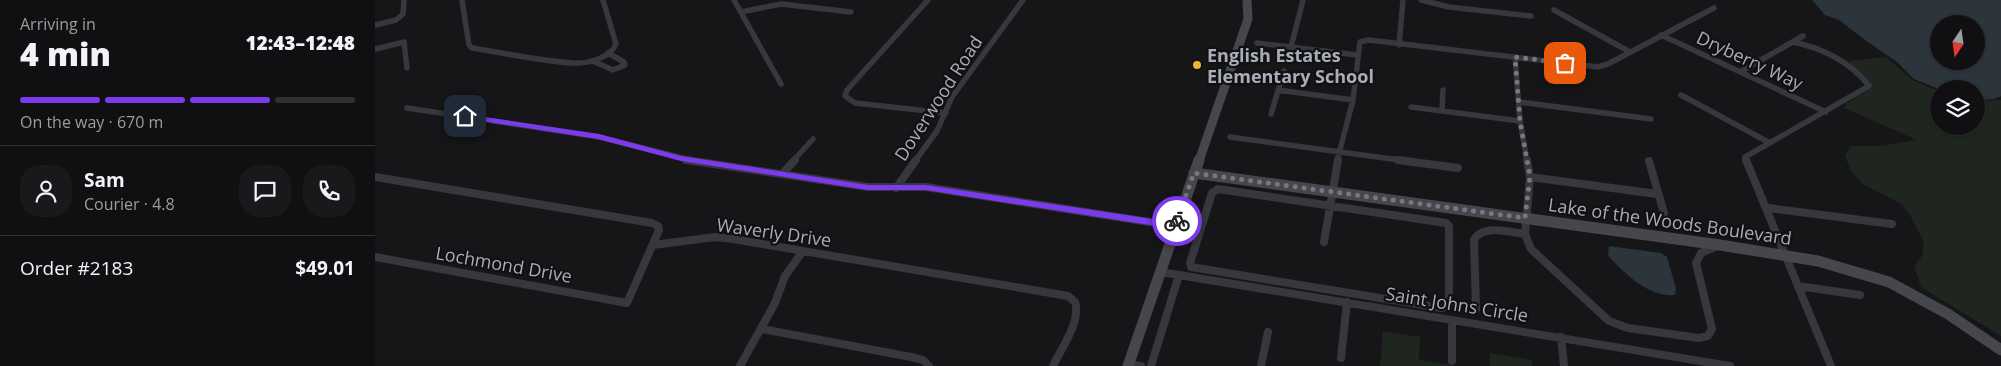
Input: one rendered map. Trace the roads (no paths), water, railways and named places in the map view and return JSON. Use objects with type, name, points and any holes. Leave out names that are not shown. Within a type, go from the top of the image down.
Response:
[{"type":"street","points":[[375,25],[396,20],[403,14],[405,0]]},
{"type":"street","points":[[462,0],[469,45],[473,48],[573,63],[593,61],[614,49],[616,44],[603,0]]},
{"type":"street","points":[[734,0],[781,84]]},
{"type":"street","points":[[928,0],[847,90],[845,96],[855,102],[946,113]]},
{"type":"street","name":"Doverwood Road","points":[[896,188],[937,131],[952,97],[1023,0]]},
{"type":"street","points":[[1141,366],[1128,365],[1248,19],[1247,0]]},
{"type":"street","points":[[1291,47],[1303,0]]},
{"type":"street","points":[[1399,44],[1403,0]]},
{"type":"street","points":[[1421,0],[1449,7],[1531,16]]},
{"type":"street","points":[[741,12],[781,4],[851,12]]},
{"type":"street","points":[[1324,242],[1339,152],[1353,100],[1360,42],[1369,40],[1598,67],[1609,64],[1714,8]]},
{"type":"street","points":[[1554,10],[1630,52]]},
{"type":"street","name":"Dryberry Way","points":[[1661,35],[1826,112]]},
{"type":"street","points":[[1740,72],[1803,36]]},
{"type":"street","points":[[375,49],[404,42],[407,68]]},
{"type":"street","points":[[1793,42],[1807,44],[1828,54],[1848,66],[1869,86],[1745,157],[1769,208],[1831,366]]},
{"type":"street","points":[[1257,43],[1357,55]]},
{"type":"street","points":[[593,61],[610,71],[618,70],[625,66],[624,62],[608,53]]},
{"type":"street","points":[[1515,57],[1520,121],[1530,177],[1525,234],[1531,249],[1609,321],[1628,328],[1699,338],[1708,336],[1712,329],[1696,263],[1701,253],[1720,245]]},
{"type":"street","points":[[1271,114],[1284,71]]},
{"type":"street","points":[[1278,90],[1353,100]]},
{"type":"street","points":[[1442,110],[1443,90]]},
{"type":"street","points":[[1681,95],[1770,143]]},
{"type":"street","points":[[1519,102],[1651,119]]},
{"type":"street","points":[[1411,107],[1520,121]]},
{"type":"street","points":[[407,108],[599,136],[681,159],[868,187],[926,187],[1175,226]]},
{"type":"street","points":[[1230,137],[1458,168]]},
{"type":"street","points":[[782,174],[813,139]]},
{"type":"street","points":[[1649,161],[1664,213]]},
{"type":"street","name":"Lake of the Woods Boulevard","points":[[1194,173],[1720,245],[1787,255],[1847,268],[1889,282],[1948,314],[2001,350]]},
{"type":"street","points":[[375,177],[652,223],[658,226],[659,230],[653,245]]},
{"type":"street","points":[[1530,177],[1657,194]]},
{"type":"street","points":[[1218,189],[1329,205],[1446,223],[1449,226],[1449,304],[1447,307],[1441,308],[1191,267],[1213,190],[1218,189]]},
{"type":"street","points":[[1769,208],[1892,224]]},
{"type":"street","points":[[1476,309],[1474,240],[1476,236],[1489,230],[1525,234]]},
{"type":"street","name":"Waverly Drive","points":[[653,245],[715,237],[803,250],[1068,296],[1075,300],[1077,306],[1053,366]]},
{"type":"street","name":"Lochmond Drive","points":[[375,257],[627,303],[653,245]]},
{"type":"street","points":[[740,366],[775,303],[785,276],[803,250]]},
{"type":"street","name":"Saint Johns Circle","points":[[1160,272],[1730,366]]},
{"type":"street","points":[[1151,366],[1179,275]]},
{"type":"street","points":[[1798,286],[1860,295]]},
{"type":"street","points":[[1341,358],[1347,302]]},
{"type":"street","points":[[1452,320],[1452,361]]},
{"type":"street","points":[[762,329],[923,360],[929,366]]},
{"type":"street","points":[[1261,366],[1268,332]]},
{"type":"street","points":[[1561,337],[1564,366]]},
{"type":"place","name":"English Estates Elementary School","points":[[1197,65]]}]
